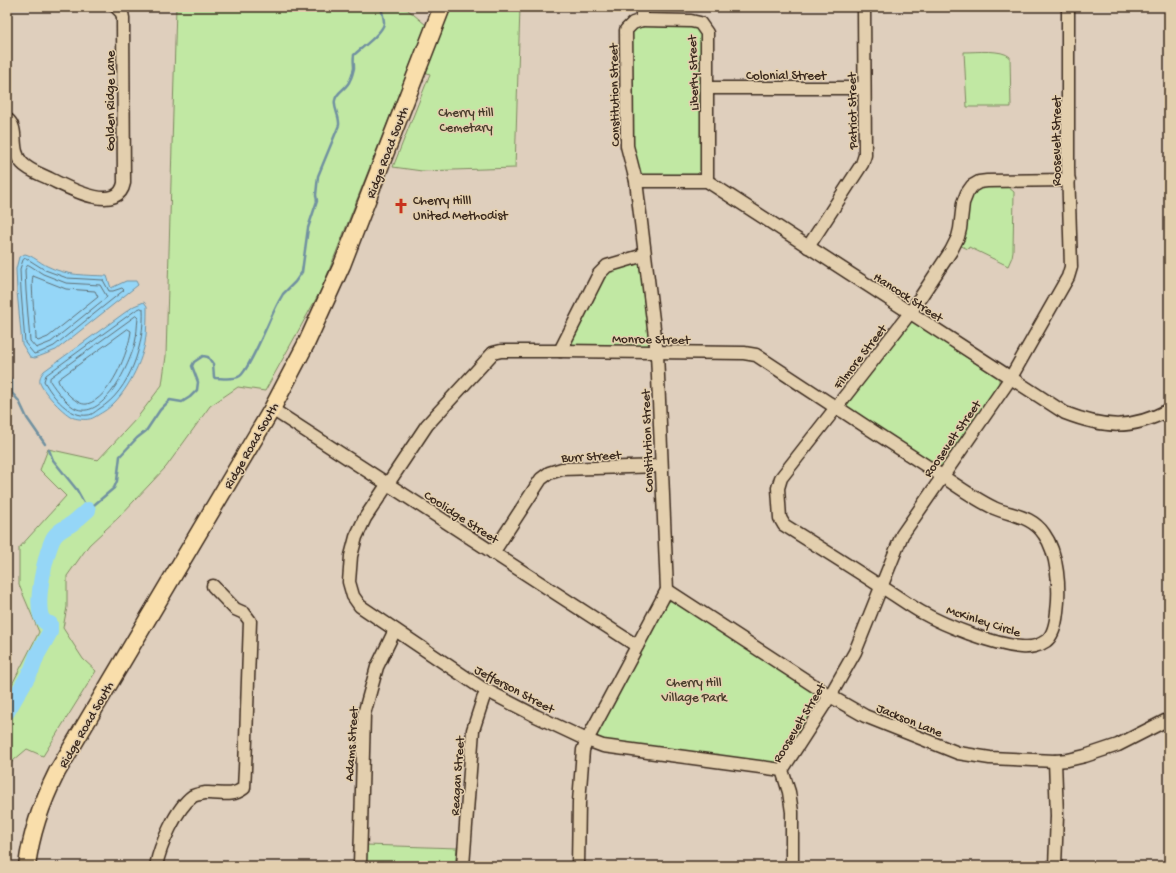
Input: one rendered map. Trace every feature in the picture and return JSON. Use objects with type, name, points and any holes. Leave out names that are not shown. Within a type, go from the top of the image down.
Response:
[{"type":"main road","name":"Ridge Road South","points":[[27,866],[33,833],[40,810],[57,772],[272,409],[307,342],[342,265],[442,7]]},
{"type":"street","name":"Golden Ridge Lane","points":[[7,119],[13,126],[16,154],[25,166],[88,196],[104,198],[116,195],[123,188],[123,18],[122,13],[116,7]]},
{"type":"street","points":[[642,7],[642,20]]},
{"type":"street","name":"Patriot Street","points":[[808,247],[864,160],[864,7]]},
{"type":"street","name":"Roosevelt Street","points":[[792,866],[792,812],[789,792],[782,770],[830,696],[855,652],[902,535],[1010,379],[1068,277],[1070,267],[1068,7]]},
{"type":"street","name":"Liberty Street","points":[[642,20],[691,21],[700,23],[706,33],[708,88],[707,181]]},
{"type":"street","name":"Constitution Street","points":[[642,20],[633,23],[626,30],[627,146],[636,181],[657,353],[667,590]]},
{"type":"street","name":"Colonial Street","points":[[708,88],[864,88]]},
{"type":"street","name":"Filmore Street","points":[[881,586],[784,525],[780,518],[778,488],[781,478],[910,313],[951,251],[958,237],[966,193],[972,186],[979,182],[987,181],[1069,180]]},
{"type":"street","points":[[636,181],[707,181]]},
{"type":"street","name":"Hancock Street","points":[[707,181],[1010,379],[1065,413],[1085,421],[1110,426],[1131,424],[1155,418],[1169,410]]},
{"type":"street","points":[[560,350],[599,274],[607,266],[644,255]]},
{"type":"street","name":"Monroe Street","points":[[387,484],[427,425],[493,353],[501,351],[560,350],[657,353],[744,353],[756,355],[942,476]]},
{"type":"street","name":"Coolidge Street","points":[[272,409],[637,646]]},
{"type":"street","name":"Burr Street","points":[[493,553],[541,479],[549,473],[562,469],[661,466]]},
{"type":"street","name":"McKinley Circle","points":[[881,586],[921,612],[956,628],[999,643],[1023,648],[1036,646],[1047,641],[1052,633],[1056,622],[1059,599],[1057,575],[1052,548],[1044,534],[1034,523],[1021,516],[996,509],[982,503],[942,476]]},
{"type":"street","name":"Jefferson Street","points":[[387,484],[365,518],[356,537],[351,556],[349,582],[353,596],[360,606],[480,688],[487,690],[536,716],[587,740],[603,746],[782,770]]},
{"type":"street","points":[[156,866],[159,854],[170,827],[185,803],[195,795],[207,793],[237,793],[244,788],[246,769],[250,622],[244,613],[235,609],[214,586]]},
{"type":"street","points":[[578,866],[579,802],[583,750],[667,590]]},
{"type":"street","name":"Jackson Lane","points":[[667,590],[830,696],[865,716],[958,753],[990,758],[1055,761],[1068,760],[1085,756],[1118,744],[1169,719]]},
{"type":"street","name":"Adams Street","points":[[360,866],[364,714],[377,667],[395,630]]},
{"type":"street","name":"Reagan Street","points":[[463,866],[473,730],[487,690]]},
{"type":"street","points":[[1055,761],[1057,816],[1055,866]]},
{"type":"green space","points":[[176,7],[268,7],[270,9],[305,7],[395,7],[407,9],[426,25],[322,288],[265,391],[238,387],[210,406],[166,467],[119,517],[89,545],[67,576],[67,607],[63,628],[83,659],[96,671],[43,756],[27,749],[7,766],[7,694],[39,632],[19,585],[19,548],[66,496],[40,470],[48,449],[98,460],[137,418],[162,385],[166,356]]},
{"type":"green space","name":"Cherry Hill Cemetary","points":[[451,7],[520,7],[515,168],[422,171],[393,167],[430,74],[425,72]]},
{"type":"green space","points":[[636,26],[694,26],[701,32],[702,169],[696,175],[644,176],[638,172],[631,146],[630,33]]},
{"type":"green space","points":[[964,52],[995,52],[1006,54],[1010,57],[1011,107],[967,107]]},
{"type":"green space","points":[[986,187],[1008,187],[1014,192],[1013,251],[1008,266],[969,247],[968,249],[959,245],[963,219],[968,202],[972,195],[978,190]]},
{"type":"green space","points":[[635,263],[639,264],[643,269],[650,338],[647,346],[575,346],[571,342],[604,273]]},
{"type":"green space","points":[[913,322],[999,379],[999,385],[943,466],[938,467],[847,409],[846,403],[909,323]]},
{"type":"green space","name":"Cherry Hill Village Park","points":[[673,600],[820,694],[821,700],[783,761],[776,764],[604,743],[598,738],[597,733],[665,605],[667,602]]},
{"type":"green space","points":[[366,845],[457,848],[455,866],[366,866]]},
{"type":"water","points":[[25,254],[62,272],[107,276],[111,288],[126,281],[136,281],[138,285],[56,350],[35,358],[30,357],[22,344],[17,291],[16,269],[19,257]]},
{"type":"water","points":[[144,302],[147,306],[147,329],[143,352],[140,361],[124,391],[103,412],[92,418],[74,418],[65,413],[45,392],[40,383],[40,378],[44,371],[134,306]]},
{"type":"waterway","points":[[49,450],[53,460],[77,490],[88,510],[114,488],[117,481],[120,456],[146,431],[160,410],[170,400],[182,402],[197,390],[198,382],[192,366],[194,362],[203,356],[208,357],[213,364],[215,378],[235,378],[240,376],[244,371],[255,353],[275,308],[283,294],[295,282],[302,272],[308,228],[317,201],[316,195],[318,176],[339,125],[335,100],[338,94],[349,83],[354,68],[354,55],[376,36],[383,27],[384,21],[381,7]]},
{"type":"waterway","points":[[7,373],[12,382],[12,393],[19,401],[27,418],[45,444]]},
{"type":"waterway","points":[[7,712],[32,669],[37,655],[50,632],[50,624],[44,621],[39,605],[44,566],[51,544],[54,537],[59,532],[73,523],[88,510]]},
{"type":"place","name":"Cherry Hilll United Methodist","points":[[401,206]]}]
